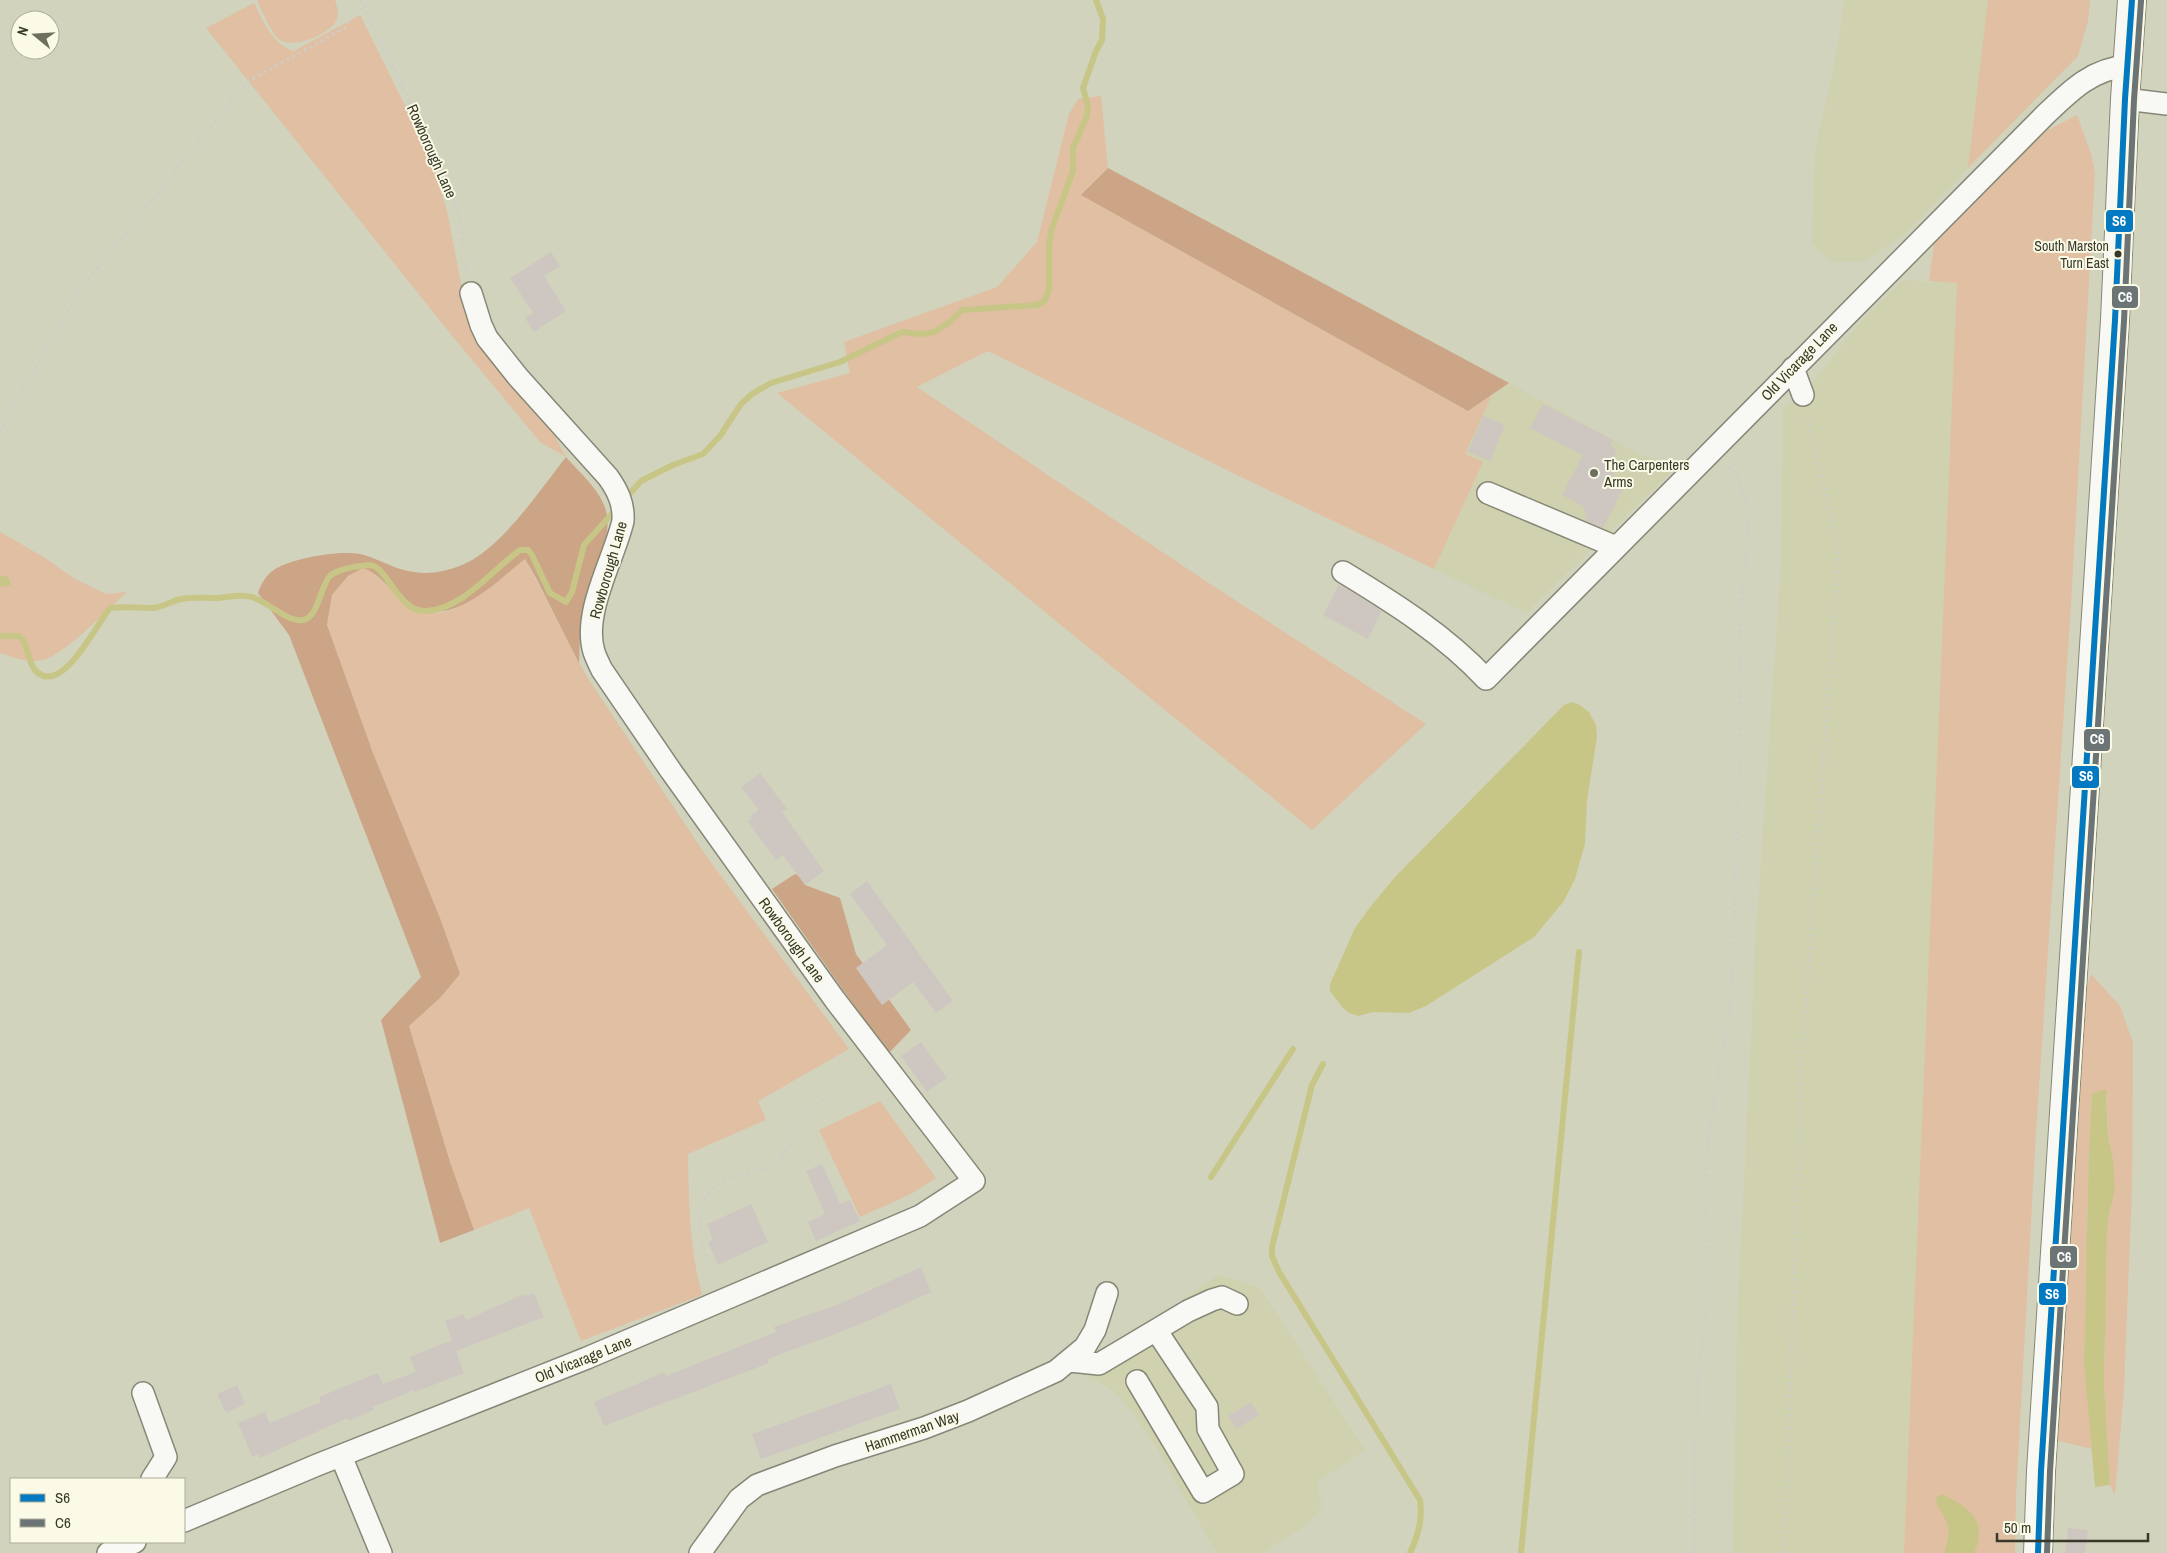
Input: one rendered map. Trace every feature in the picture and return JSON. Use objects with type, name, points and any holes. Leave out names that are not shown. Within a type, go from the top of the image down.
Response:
[{"type":"highway","points":[[2038,1553],[2041,1471],[2115,320],[2125,98],[2132,0]]},
{"type":"street","name":"Old Vicarage Lane","points":[[1343,572],[1402,609],[1456,651],[1486,679],[2070,91],[2109,67],[2127,66]]},
{"type":"street","points":[[2125,98],[2167,104]]},
{"type":"street","name":"Rowborough Lane","points":[[471,293],[480,325],[487,338],[518,377],[608,477],[621,500],[621,532],[599,593],[593,617],[592,636],[594,651],[602,670],[671,772],[835,1000],[974,1181]]},
{"type":"street","points":[[1793,368],[1803,395]]},
{"type":"street","points":[[1488,493],[1616,547]]},
{"type":"street","name":"Old Vicarage Lane","points":[[185,1521],[587,1358],[920,1216],[974,1181]]},
{"type":"street","name":"Hammerman Way","points":[[700,1553],[734,1505],[757,1485],[826,1459],[924,1428],[968,1411],[1040,1380],[1070,1361],[1085,1347],[1095,1330],[1107,1293]]},
{"type":"street","points":[[1070,1361],[1099,1364],[1212,1300],[1222,1297],[1237,1304]]},
{"type":"street","points":[[1137,1381],[1203,1492],[1234,1474],[1208,1428],[1207,1407],[1156,1330]]},
{"type":"street","points":[[143,1393],[166,1457],[153,1478]]},
{"type":"street","points":[[341,1456],[381,1553]]},
{"type":"street","points":[[108,1553],[133,1543]]},
{"type":"path","name":"Rowborough Lane","points":[[362,0],[364,8],[448,181],[460,221],[471,293]]},
{"type":"path","points":[[0,431],[81,288],[248,82],[257,75],[345,28],[351,16],[364,8]]},
{"type":"path","points":[[1786,1553],[1801,1067],[1838,564],[1837,544],[1803,395]]},
{"type":"path","points":[[1695,1553],[1695,1440],[1698,1376],[1707,1310],[1706,1166],[1711,1117],[1730,999],[1739,786],[1740,619],[1748,522],[1744,492],[1738,479],[1725,462],[1711,451]]},
{"type":"path","points":[[720,1302],[702,1233],[700,1212],[706,1195],[722,1180],[752,1170],[774,1166],[783,1158],[805,1114],[824,1099]]},
{"type":"shaded area","points":[[257,0],[335,0],[338,17],[334,25],[320,35],[294,43],[286,42],[280,40],[273,33]]},
{"type":"shaded area","points":[[1844,0],[1988,0],[1968,168],[1905,234],[1864,261],[1831,262],[1812,243],[1815,151],[1837,51]]},
{"type":"shaded area","points":[[1988,0],[2090,0],[2088,21],[2078,56],[1968,168]]},
{"type":"shaded area","points":[[254,3],[274,38],[286,48],[294,51],[360,15],[419,134],[435,173],[447,211],[465,304],[550,427],[566,457],[540,442],[449,332],[206,28]]},
{"type":"shaded area","points":[[1101,96],[1108,168],[1082,195],[1468,411],[1492,395],[1465,454],[1483,462],[1434,569],[1235,474],[988,351],[917,387],[1201,578],[1426,724],[1312,830],[777,393],[850,373],[844,342],[997,287],[1037,242],[1069,114],[1078,99]]},
{"type":"shaded area","points":[[2077,115],[2091,154],[2095,173],[2071,604],[2036,1133],[2016,1496],[2015,1553],[1904,1553],[1957,283],[1929,281],[1934,244],[2046,131]]},
{"type":"shaded area","points":[[1108,168],[1509,383],[1468,411],[1081,195]]},
{"type":"shaded area","points":[[1903,280],[1957,283],[1904,1553],[1733,1553],[1737,1327],[1756,934],[1781,566],[1783,407],[1803,395],[1858,325]]},
{"type":"shaded area","points":[[1509,383],[1636,452],[1660,462],[1670,473],[1526,613],[1434,569],[1483,463],[1465,454],[1492,395]]},
{"type":"shaded area","points":[[566,457],[597,492],[604,505],[607,517],[607,532],[600,564],[581,624],[579,663],[525,559],[472,600],[458,607],[443,611],[427,611],[411,606],[376,575],[363,568],[348,576],[332,595],[327,625],[373,753],[440,918],[460,974],[440,998],[409,1026],[450,1162],[474,1230],[440,1243],[381,1020],[421,977],[289,635],[258,593],[264,580],[275,569],[293,561],[328,554],[360,554],[400,569],[420,573],[438,572],[462,565],[477,557],[505,532]]},
{"type":"shaded area","points":[[0,532],[42,556],[75,579],[106,594],[127,592],[76,639],[55,655],[46,659],[29,661],[0,653]]},
{"type":"shaded area","points":[[525,559],[587,677],[707,857],[849,1049],[758,1101],[766,1120],[688,1154],[692,1242],[702,1295],[581,1341],[529,1208],[474,1230],[450,1162],[409,1026],[440,998],[460,974],[440,918],[373,753],[327,625],[332,595],[348,576],[363,568],[392,590],[421,608],[434,613],[446,612],[471,601]]},
{"type":"shaded area","points":[[0,575],[8,577],[11,585],[0,587]]},
{"type":"shaded area","points":[[1572,702],[1589,712],[1596,725],[1597,737],[1587,800],[1585,844],[1575,879],[1564,901],[1534,937],[1426,1006],[1409,1013],[1373,1012],[1358,1016],[1349,1013],[1330,991],[1330,984],[1355,928],[1395,877],[1564,705]]},
{"type":"shaded area","points":[[795,874],[799,876],[805,885],[840,898],[856,954],[911,1030],[888,1054],[772,889]]},
{"type":"shaded area","points":[[2091,974],[2120,1006],[2133,1043],[2132,1188],[2124,1389],[2115,1495],[2110,1485],[2104,1384],[2107,1234],[2113,1159],[2108,1136],[2107,1095],[2092,1094],[2089,1148],[2084,1363],[2092,1449],[2055,1440],[2085,992]]},
{"type":"shaded area","points":[[2106,1089],[2108,1136],[2113,1159],[2115,1191],[2109,1213],[2107,1234],[2104,1384],[2110,1485],[2095,1487],[2084,1363],[2089,1148],[2092,1094]]},
{"type":"shaded area","points":[[880,1101],[936,1178],[911,1194],[860,1217],[819,1130]]},
{"type":"shaded area","points":[[1218,1275],[1260,1288],[1365,1450],[1317,1482],[1322,1506],[1313,1518],[1301,1529],[1262,1553],[1217,1553],[1150,1437],[1132,1412],[1116,1393],[1099,1382],[1078,1373]]},
{"type":"shaded area","points":[[1941,1494],[1960,1504],[1973,1516],[1977,1523],[1979,1532],[1978,1542],[1974,1553],[1944,1553],[1949,1532],[1946,1521],[1936,1502],[1937,1497]]},
{"type":"building","points":[[551,252],[560,266],[544,276],[566,311],[534,332],[525,318],[533,313],[510,278]]},
{"type":"building","name":"The Carpenters Arms","points":[[1543,404],[1613,440],[1610,446],[1617,450],[1611,462],[1618,465],[1611,480],[1624,487],[1603,528],[1587,521],[1583,506],[1562,495],[1583,455],[1530,428]]},
{"type":"building","points":[[1483,416],[1505,425],[1490,461],[1468,452]]},
{"type":"building","points":[[1339,584],[1382,611],[1368,639],[1323,615]]},
{"type":"building","points":[[760,773],[787,809],[782,812],[824,871],[805,885],[783,855],[776,860],[748,822],[752,819],[750,816],[759,810],[741,787]]},
{"type":"building","points":[[867,881],[953,1001],[936,1013],[913,982],[882,1005],[856,968],[887,945],[850,894]]},
{"type":"building","points":[[921,1042],[947,1078],[927,1092],[901,1056]]},
{"type":"building","points":[[822,1164],[840,1204],[850,1200],[860,1221],[816,1241],[808,1222],[825,1214],[806,1171]]},
{"type":"building","points":[[751,1204],[768,1242],[718,1265],[708,1242],[713,1240],[707,1224]]},
{"type":"building","points":[[921,1267],[931,1292],[859,1325],[768,1359],[769,1363],[604,1426],[594,1402],[665,1372],[666,1376],[776,1332],[774,1327],[842,1303]]},
{"type":"building","points":[[534,1293],[544,1317],[456,1351],[464,1373],[415,1392],[414,1390],[373,1407],[374,1410],[348,1421],[347,1418],[260,1458],[258,1454],[252,1457],[238,1423],[265,1412],[270,1423],[321,1402],[319,1397],[378,1373],[383,1384],[416,1372],[410,1357],[452,1340],[445,1321],[463,1314],[466,1320],[524,1294],[525,1296]]},
{"type":"building","points":[[891,1384],[900,1409],[761,1459],[752,1434]]},
{"type":"building","points":[[237,1385],[245,1404],[226,1413],[217,1394]]},
{"type":"building","points":[[1251,1402],[1259,1415],[1236,1429],[1228,1416]]},
{"type":"building","points":[[2068,1528],[2088,1530],[2085,1553],[2065,1553]]},
{"type":"waterway","points":[[625,499],[641,481],[673,465],[703,454],[720,436],[741,404],[752,394],[771,383],[840,362],[902,332],[922,334],[934,332],[950,322],[962,310],[1038,305],[1045,300],[1049,289],[1049,245],[1052,228],[1073,171],[1073,148],[1087,116],[1088,106],[1083,88],[1096,51],[1102,40],[1103,19],[1096,0]]},
{"type":"waterway","points":[[0,636],[19,636],[25,644],[34,669],[48,677],[69,665],[79,654],[110,608],[155,608],[185,598],[220,598],[243,595],[258,599],[291,618],[303,620],[313,613],[330,576],[343,569],[370,565],[382,572],[408,605],[416,610],[426,611],[440,609],[465,596],[520,550],[528,550],[532,555],[550,593],[566,602],[572,592],[584,545],[617,508]]},
{"type":"waterway","points":[[1521,1553],[1579,952]]},
{"type":"waterway","points":[[1211,1177],[1293,1049]]},
{"type":"waterway","points":[[1323,1064],[1312,1085],[1272,1247],[1272,1256],[1279,1272],[1420,1500],[1421,1514],[1419,1527],[1410,1553]]},
{"type":"transit line","name":"S6","points":[[2038,1553],[2041,1471],[2115,320],[2125,99],[2132,0]]},
{"type":"transit line","name":"C6","points":[[2047,1553],[2050,1471],[2124,321],[2134,100],[2141,1]]},
{"type":"place","name":"South Marston Turn East","points":[[2118,254]]},
{"type":"place","name":"The Carpenters Arms","points":[[1594,473]]}]
